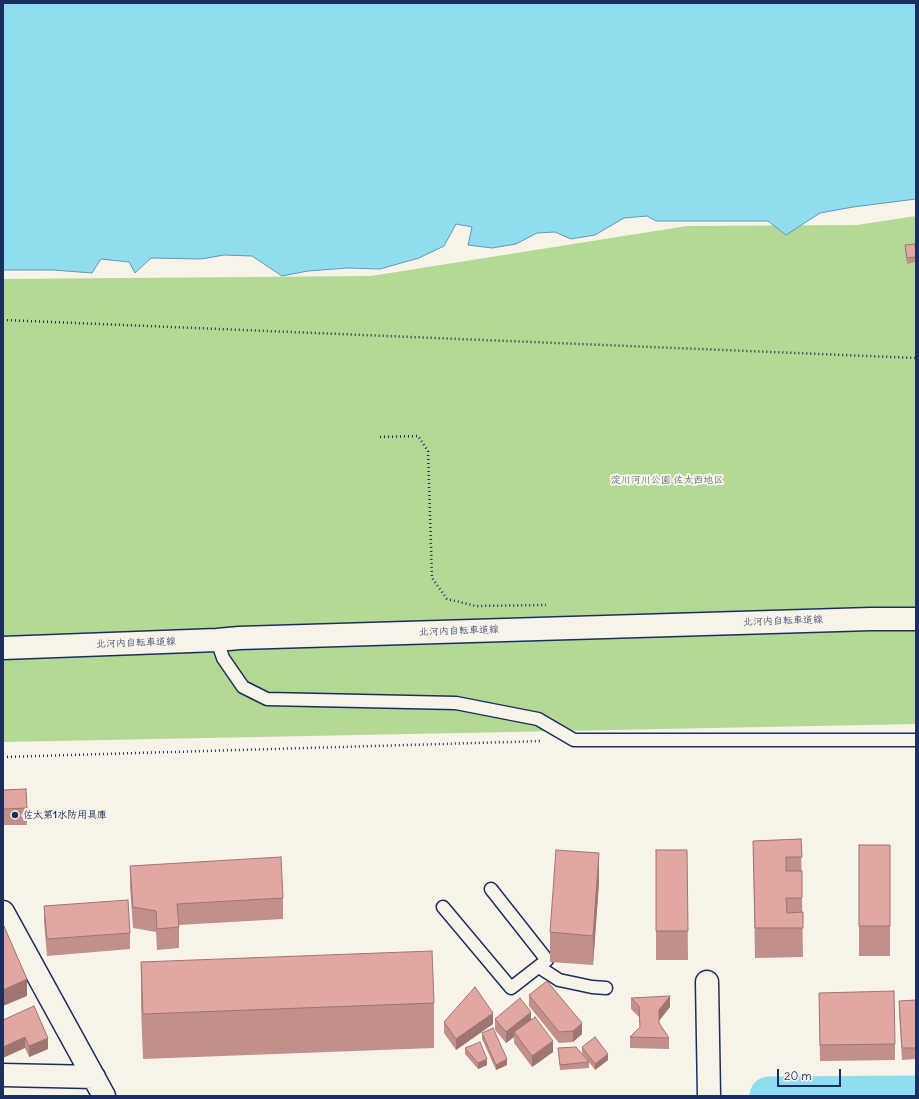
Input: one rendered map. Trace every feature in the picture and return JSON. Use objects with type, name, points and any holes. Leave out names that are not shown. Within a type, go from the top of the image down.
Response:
[{"type":"street","name":"北河内自転車道線","points":[[3,648],[295,636],[863,619],[916,619]]},
{"type":"street","points":[[3,912],[8,933],[98,1085]]},
{"type":"street","points":[[706,982],[709,1090]]},
{"type":"street","points":[[3,1075],[98,1085]]},
{"type":"lane","points":[[217,640],[223,658],[243,687],[267,699],[456,703],[538,718],[574,740],[916,740]]},
{"type":"lane","points":[[443,907],[512,988],[547,960],[491,889]]},
{"type":"lane","points":[[539,967],[559,980],[592,987],[606,988]]},
{"type":"path","points":[[3,320],[916,358]]},
{"type":"path","points":[[380,437],[418,436],[428,450],[432,578],[447,599],[476,606],[547,605]]},
{"type":"path","points":[[3,757],[574,740]]},
{"type":"green space","name":"淀川河川公園 佐太西地区","points":[[916,216],[916,724],[3,742],[3,279],[371,276],[687,226],[857,225]]},
{"type":"water","points":[[3,3],[916,3],[916,199],[820,213],[786,235],[768,221],[656,221],[647,216],[624,218],[595,235],[571,239],[555,232],[537,233],[516,244],[492,248],[468,245],[472,227],[456,224],[444,246],[419,258],[380,269],[348,268],[308,271],[282,276],[252,256],[224,255],[201,259],[151,258],[135,273],[129,262],[101,259],[92,273],[53,270],[3,270]]},
{"type":"building","points":[[915,244],[916,257],[907,258],[905,245]]},
{"type":"building","points":[[26,789],[27,808],[3,809],[3,790]]},
{"type":"building","points":[[801,839],[802,857],[786,857],[786,871],[802,871],[802,898],[786,898],[787,913],[803,912],[803,928],[755,928],[753,841]]},
{"type":"building","points":[[859,845],[890,845],[890,926],[859,926]]},
{"type":"building","points":[[556,850],[599,853],[593,936],[550,932]]},
{"type":"building","points":[[656,850],[687,850],[688,931],[656,931]]},
{"type":"building","points":[[281,857],[283,898],[177,904],[179,927],[157,929],[156,911],[133,907],[130,866]]},
{"type":"building","points":[[128,900],[130,933],[47,939],[44,906]]},
{"type":"building","points":[[3,924],[27,979],[3,990]]},
{"type":"building","points":[[432,951],[434,1003],[143,1014],[141,962]]},
{"type":"building","points":[[547,981],[582,1023],[573,1031],[559,1032],[529,995]]},
{"type":"building","points":[[475,987],[493,1013],[456,1039],[444,1022]]},
{"type":"building","points":[[894,991],[895,1044],[820,1045],[819,993]]},
{"type":"building","points":[[670,996],[659,1010],[659,1023],[669,1038],[630,1037],[640,1027],[639,1006],[631,998]]},
{"type":"building","points":[[520,998],[531,1012],[506,1032],[495,1019]]},
{"type":"building","points":[[916,1000],[916,1048],[902,1048],[899,1001]]},
{"type":"building","points":[[34,1006],[48,1038],[29,1046],[25,1037],[3,1047],[3,1020]]},
{"type":"building","points":[[535,1017],[553,1041],[532,1056],[514,1032]]},
{"type":"building","points":[[493,1028],[507,1059],[496,1065],[482,1033]]},
{"type":"building","points":[[595,1037],[608,1054],[595,1064],[582,1047]]},
{"type":"building","points":[[480,1042],[487,1059],[478,1063],[465,1048]]},
{"type":"building","points":[[576,1047],[589,1062],[560,1065],[558,1048]]},
{"type":"waterway","points":[[769,1096],[916,1095]]},
{"type":"place","name":"佐太第1水防用具庫","points":[[15,815]]}]
